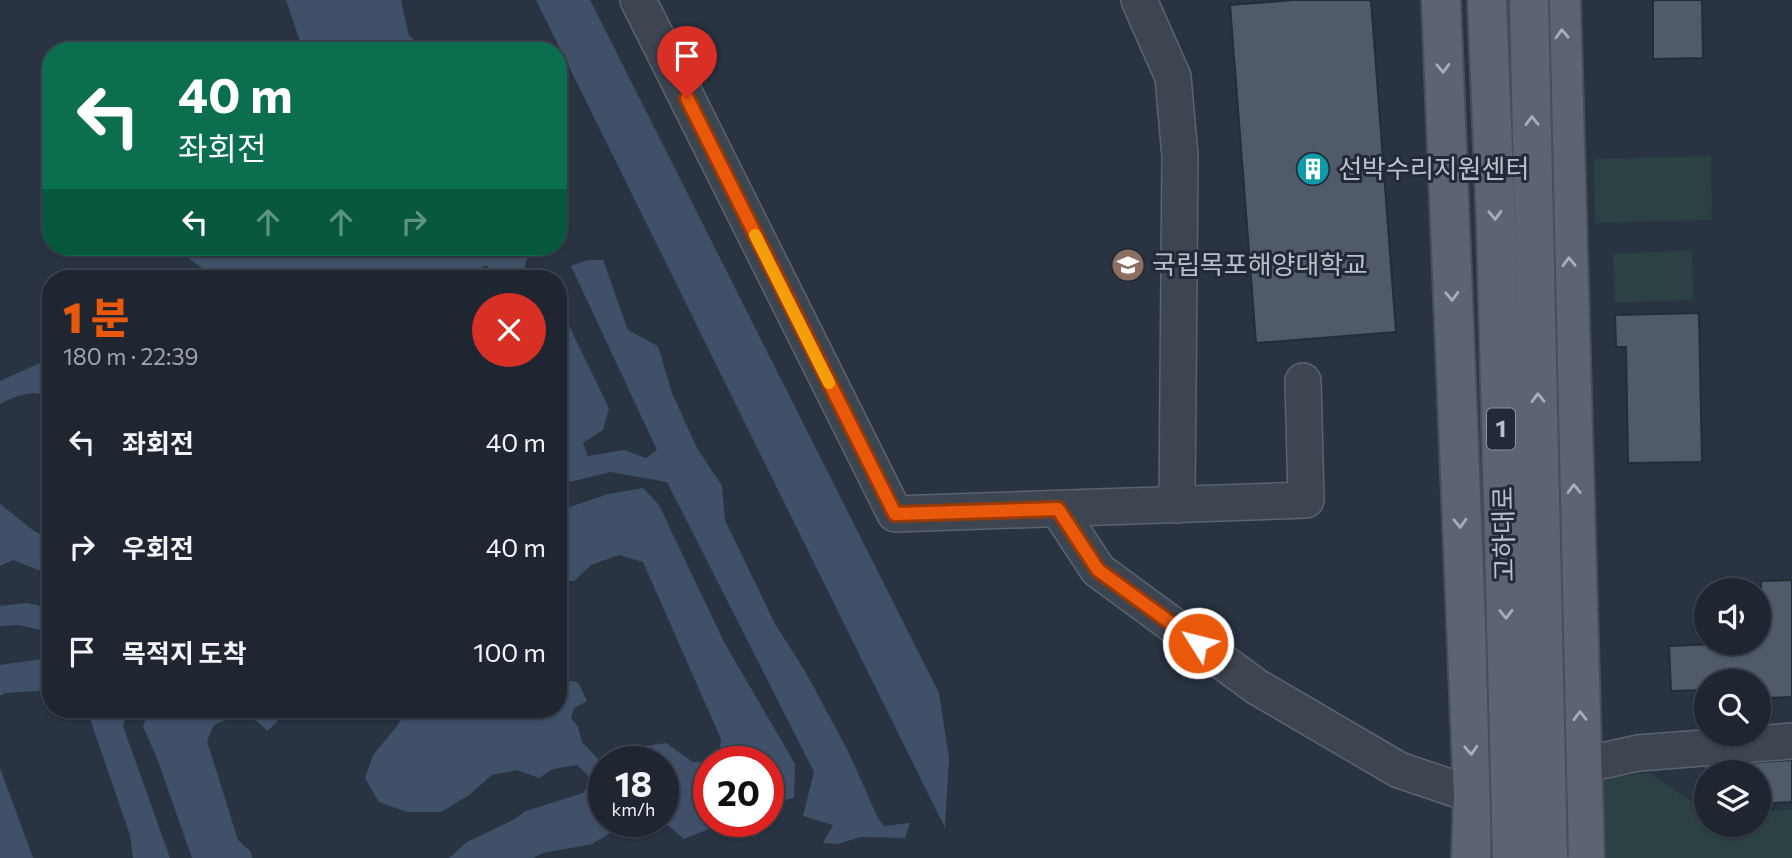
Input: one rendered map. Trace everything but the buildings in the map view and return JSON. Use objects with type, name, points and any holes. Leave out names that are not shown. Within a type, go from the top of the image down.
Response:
[{"type":"main road","points":[[1441,0],[1473,795],[1472,858]]},
{"type":"main road","name":"고하대로","points":[[1487,0],[1496,225],[1512,858]]},
{"type":"main road","name":"고하대로","points":[[1529,0],[1548,858]]},
{"type":"main road","points":[[1561,0],[1581,764],[1586,858]]},
{"type":"street","points":[[638,0],[895,514],[1306,500],[1303,381]]},
{"type":"street","points":[[1139,0],[1172,77],[1180,156],[1177,505]]},
{"type":"street","points":[[1058,509],[1098,570],[1257,687],[1399,770],[1473,795],[1581,764],[1638,753],[1792,741]]},
{"type":"green space","points":[[1711,156],[1712,220],[1595,223],[1594,159]]},
{"type":"green space","points":[[1692,250],[1693,300],[1615,303],[1613,254]]},
{"type":"green space","points":[[1650,773],[1694,804],[1694,837],[1771,837],[1771,811],[1792,809],[1792,858],[1602,858],[1596,779]]},
{"type":"water","points":[[286,0],[401,0],[409,36],[417,42],[300,42]]},
{"type":"water","points":[[536,0],[590,0],[939,693],[949,758],[945,828],[567,63],[567,42],[557,42]]},
{"type":"water","points":[[186,256],[528,256],[524,270],[491,270],[486,265],[478,270],[205,270]]},
{"type":"water","points":[[588,260],[603,260],[628,330],[658,346],[672,393],[697,448],[722,486],[725,520],[775,624],[805,671],[849,753],[878,818],[884,826],[910,823],[905,838],[861,837],[837,844],[823,843],[833,825],[803,816],[814,772],[667,482],[610,472],[567,483],[567,322],[609,408],[603,430],[583,443],[588,456],[624,450],[646,458],[657,450],[571,266]]},
{"type":"water","points":[[42,362],[42,395],[32,393],[0,404],[0,381]]},
{"type":"water","points":[[643,488],[659,505],[724,642],[795,764],[794,798],[784,800],[784,746],[720,746],[721,739],[643,562],[619,555],[591,565],[574,581],[567,581],[567,508],[608,494]]},
{"type":"water","points":[[0,504],[42,535],[42,571],[13,560],[0,566]]},
{"type":"water","points":[[26,603],[42,606],[42,630],[18,625],[0,626],[0,606]]},
{"type":"water","points":[[42,659],[42,691],[6,693],[0,696],[0,665]]},
{"type":"water","points":[[567,680],[578,682],[587,701],[574,708],[571,718],[578,727],[582,742],[588,748],[588,775],[577,765],[553,769],[539,778],[517,770],[492,775],[469,795],[441,812],[407,812],[379,802],[365,778],[373,755],[402,718],[567,718]]},
{"type":"water","points":[[90,718],[125,718],[123,726],[170,858],[133,858],[130,835]]},
{"type":"water","points":[[146,718],[230,718],[214,725],[207,741],[238,840],[251,852],[252,858],[192,858],[143,726]]},
{"type":"water","points":[[251,718],[277,718],[277,722],[267,731]]},
{"type":"water","points":[[666,743],[670,746],[645,746]]},
{"type":"water","points":[[679,752],[693,762],[693,835],[684,839],[679,835]]},
{"type":"water","points":[[0,768],[33,858],[0,858]]},
{"type":"water","points":[[588,785],[588,837],[604,837],[592,844],[543,853],[533,858],[449,858],[467,842],[526,811],[583,793]]},
{"type":"slow traffic","points":[[755,235],[829,383]]},
{"type":"place","name":"선박수리지원센터","points":[[1313,169]]},
{"type":"place","name":"국립목포해양대학교","points":[[1128,265]]},
{"type":"route","points":[[687,98],[895,514],[1058,509],[1098,570],[1198,643]]}]
